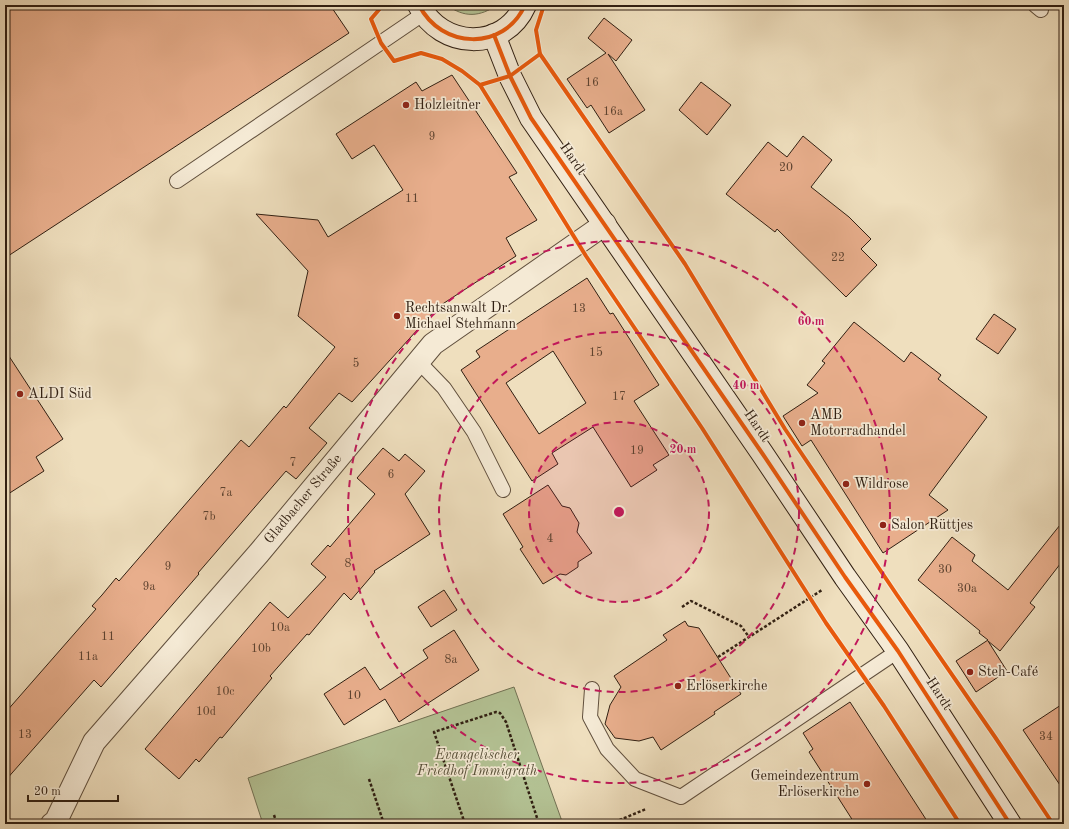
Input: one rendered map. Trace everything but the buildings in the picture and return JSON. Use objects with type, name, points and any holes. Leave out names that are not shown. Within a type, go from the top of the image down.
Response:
[{"type":"main road","points":[[421,9],[434,26],[447,35],[463,39],[479,39],[494,35],[509,26],[521,13],[525,5]]},
{"type":"main road","name":"Hardt","points":[[494,35],[510,76],[531,118],[898,651],[1010,824]]},
{"type":"main road","name":"Gladbacher Straße","points":[[55,823],[94,742],[259,553],[433,344],[605,224]]},
{"type":"lane","points":[[177,181],[421,9]]},
{"type":"lane","points":[[418,361],[444,388],[474,432],[503,490]]},
{"type":"lane","points":[[592,689],[590,717],[607,749],[635,779],[681,797],[898,651]]},
{"type":"path","points":[[718,657],[845,576]]},
{"type":"path","points":[[682,607],[691,601],[742,626],[749,637]]},
{"type":"path","points":[[465,824],[434,732],[496,712],[500,713],[506,722],[539,824]]},
{"type":"path","points":[[370,779],[384,824]]},
{"type":"path","points":[[274,815],[277,824]]},
{"type":"green space","points":[[447,5],[497,5],[478,14],[466,14]]},
{"type":"green space","name":"Evangelischer Friedhof Immigrath","points":[[514,687],[563,824],[263,824],[248,778]]},
{"type":"cycle path","points":[[383,5],[371,19],[381,43],[394,61],[421,53],[442,59],[462,71],[480,85],[510,76],[540,54],[536,30],[544,5]]},
{"type":"cycle path","points":[[419,5],[429,20],[442,30],[457,37],[472,39],[488,37],[503,31],[515,20],[525,5]]},
{"type":"cycle path","points":[[494,35],[510,76],[531,118],[762,453],[845,577],[898,651],[1010,824]]},
{"type":"cycle path","points":[[540,54],[685,264],[785,429],[1053,824]]},
{"type":"cycle path","points":[[480,85],[586,256],[702,428],[826,623],[884,706],[960,824]]},
{"type":"place","name":"Holzleitner","points":[[406,105]]},
{"type":"place","name":"Rechtsanwalt Dr. Michael Stehmann","points":[[397,316]]},
{"type":"place","name":"ALDI Süd","points":[[20,394]]},
{"type":"place","name":"AMB Motorradhandel","points":[[802,423]]},
{"type":"place","name":"Wildrose","points":[[846,484]]},
{"type":"place","name":"Salon Rüttjes","points":[[883,525]]},
{"type":"place","name":"Steh-Café","points":[[970,672]]},
{"type":"place","name":"Erlöserkirche","points":[[678,686]]},
{"type":"place","name":"Gemeindezentrum Erlöserkirche","points":[[867,784]]}]
